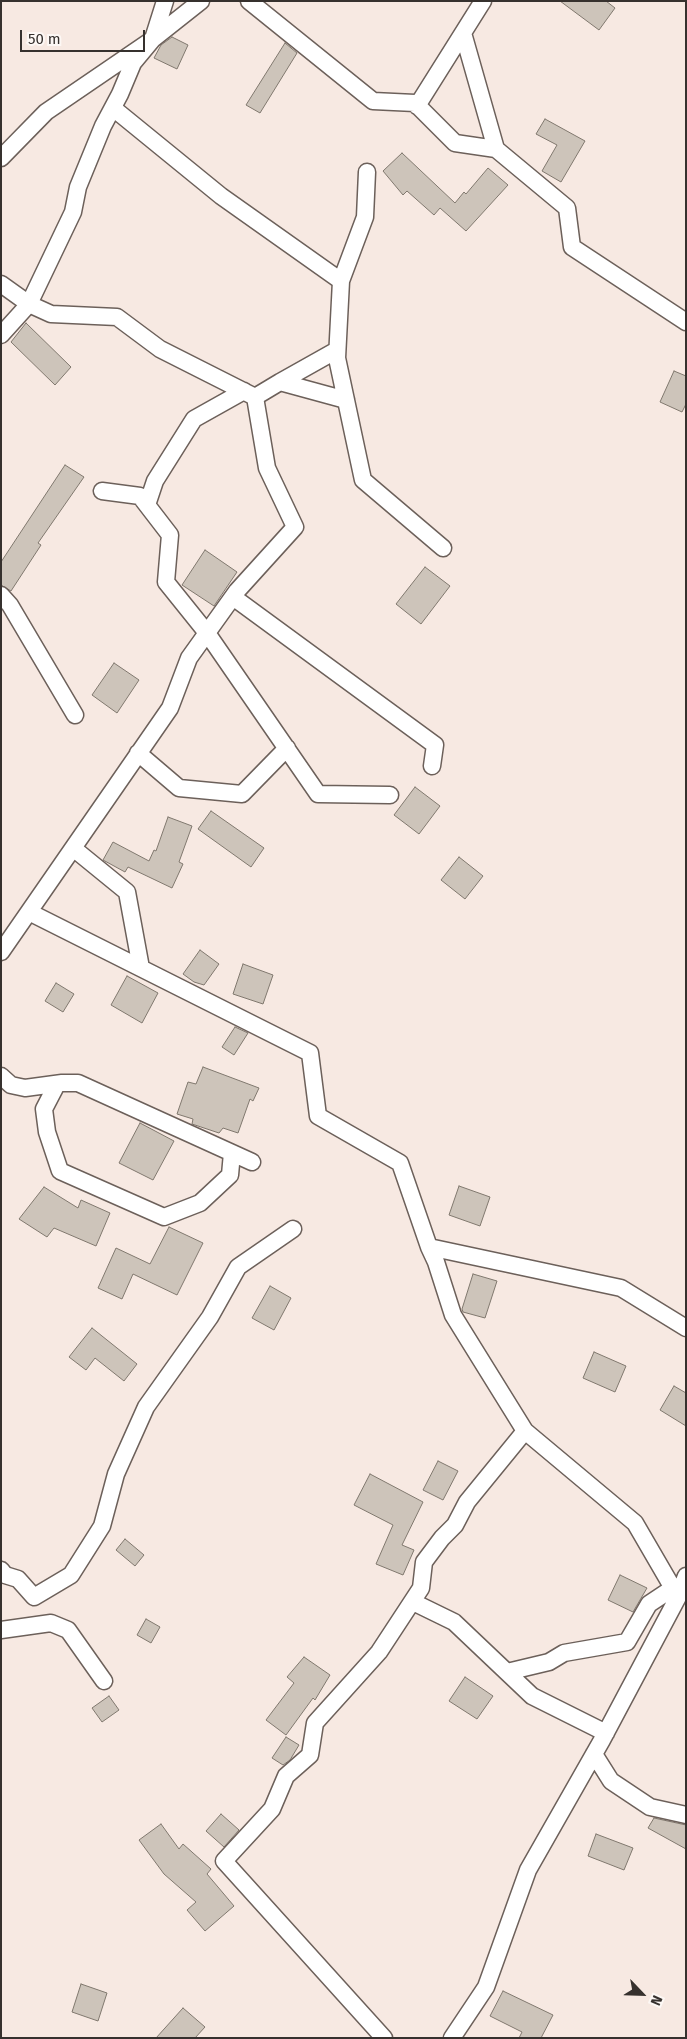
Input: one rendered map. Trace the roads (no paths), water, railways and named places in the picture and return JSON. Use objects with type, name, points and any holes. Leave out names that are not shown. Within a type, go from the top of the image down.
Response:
[{"type":"street","points":[[1,335],[28,304],[73,212],[74,201],[83,172],[103,126],[133,63],[153,39],[165,1]]},
{"type":"street","points":[[1,158],[46,112],[153,39],[201,1]]},
{"type":"street","points":[[248,1],[373,101],[415,103],[455,143],[496,150],[567,208],[572,247],[686,322]]},
{"type":"street","points":[[417,106],[483,1]]},
{"type":"street","points":[[463,34],[496,150]]},
{"type":"street","points":[[113,108],[221,196],[341,281]]},
{"type":"street","points":[[367,172],[365,217],[341,281],[337,358],[363,480],[443,548]]},
{"type":"street","points":[[1,284],[28,304],[51,314],[117,317],[160,349],[249,394],[267,468],[295,527],[232,597],[189,658],[170,708],[1,952]]},
{"type":"street","points":[[147,505],[156,481],[194,419],[280,382],[337,350]]},
{"type":"street","points":[[280,382],[346,400]]},
{"type":"street","points":[[102,491],[140,496],[170,535],[166,582],[207,632],[318,794],[390,795]]},
{"type":"street","points":[[1,595],[10,605],[75,715]]},
{"type":"street","points":[[232,597],[435,745],[432,766]]},
{"type":"street","points":[[138,753],[179,788],[242,794],[286,748]]},
{"type":"street","points":[[73,848],[127,892],[141,968]]},
{"type":"street","points":[[29,912],[310,1053],[318,1116],[400,1163],[453,1315],[525,1431],[635,1523],[678,1598]]},
{"type":"street","points":[[1,1076],[11,1086],[25,1088],[78,1083],[252,1162]]},
{"type":"street","points":[[57,1084],[44,1109],[47,1132],[60,1171],[164,1217],[200,1203],[230,1175],[232,1153]]},
{"type":"street","points":[[1,1570],[5,1575],[18,1579],[34,1597],[71,1575],[102,1526],[116,1474],[146,1407],[210,1317],[238,1267],[293,1229]]},
{"type":"street","points":[[429,1247],[622,1288],[686,1328]]},
{"type":"street","points":[[384,2038],[224,1861],[272,1810],[286,1776],[310,1755],[315,1724],[379,1652],[422,1588],[424,1562],[442,1538],[455,1525],[467,1502],[525,1431]]},
{"type":"street","points":[[452,2038],[486,1987],[528,1870],[606,1733],[678,1598],[686,1576]]},
{"type":"street","points":[[507,1672],[549,1662],[564,1653],[627,1642],[649,1604],[678,1598]]},
{"type":"street","points":[[413,1602],[454,1622],[532,1696],[606,1733]]},
{"type":"street","points":[[1,1630],[51,1623],[68,1630],[104,1682]]},
{"type":"street","points":[[594,1754],[611,1781],[650,1807],[686,1815]]}]
